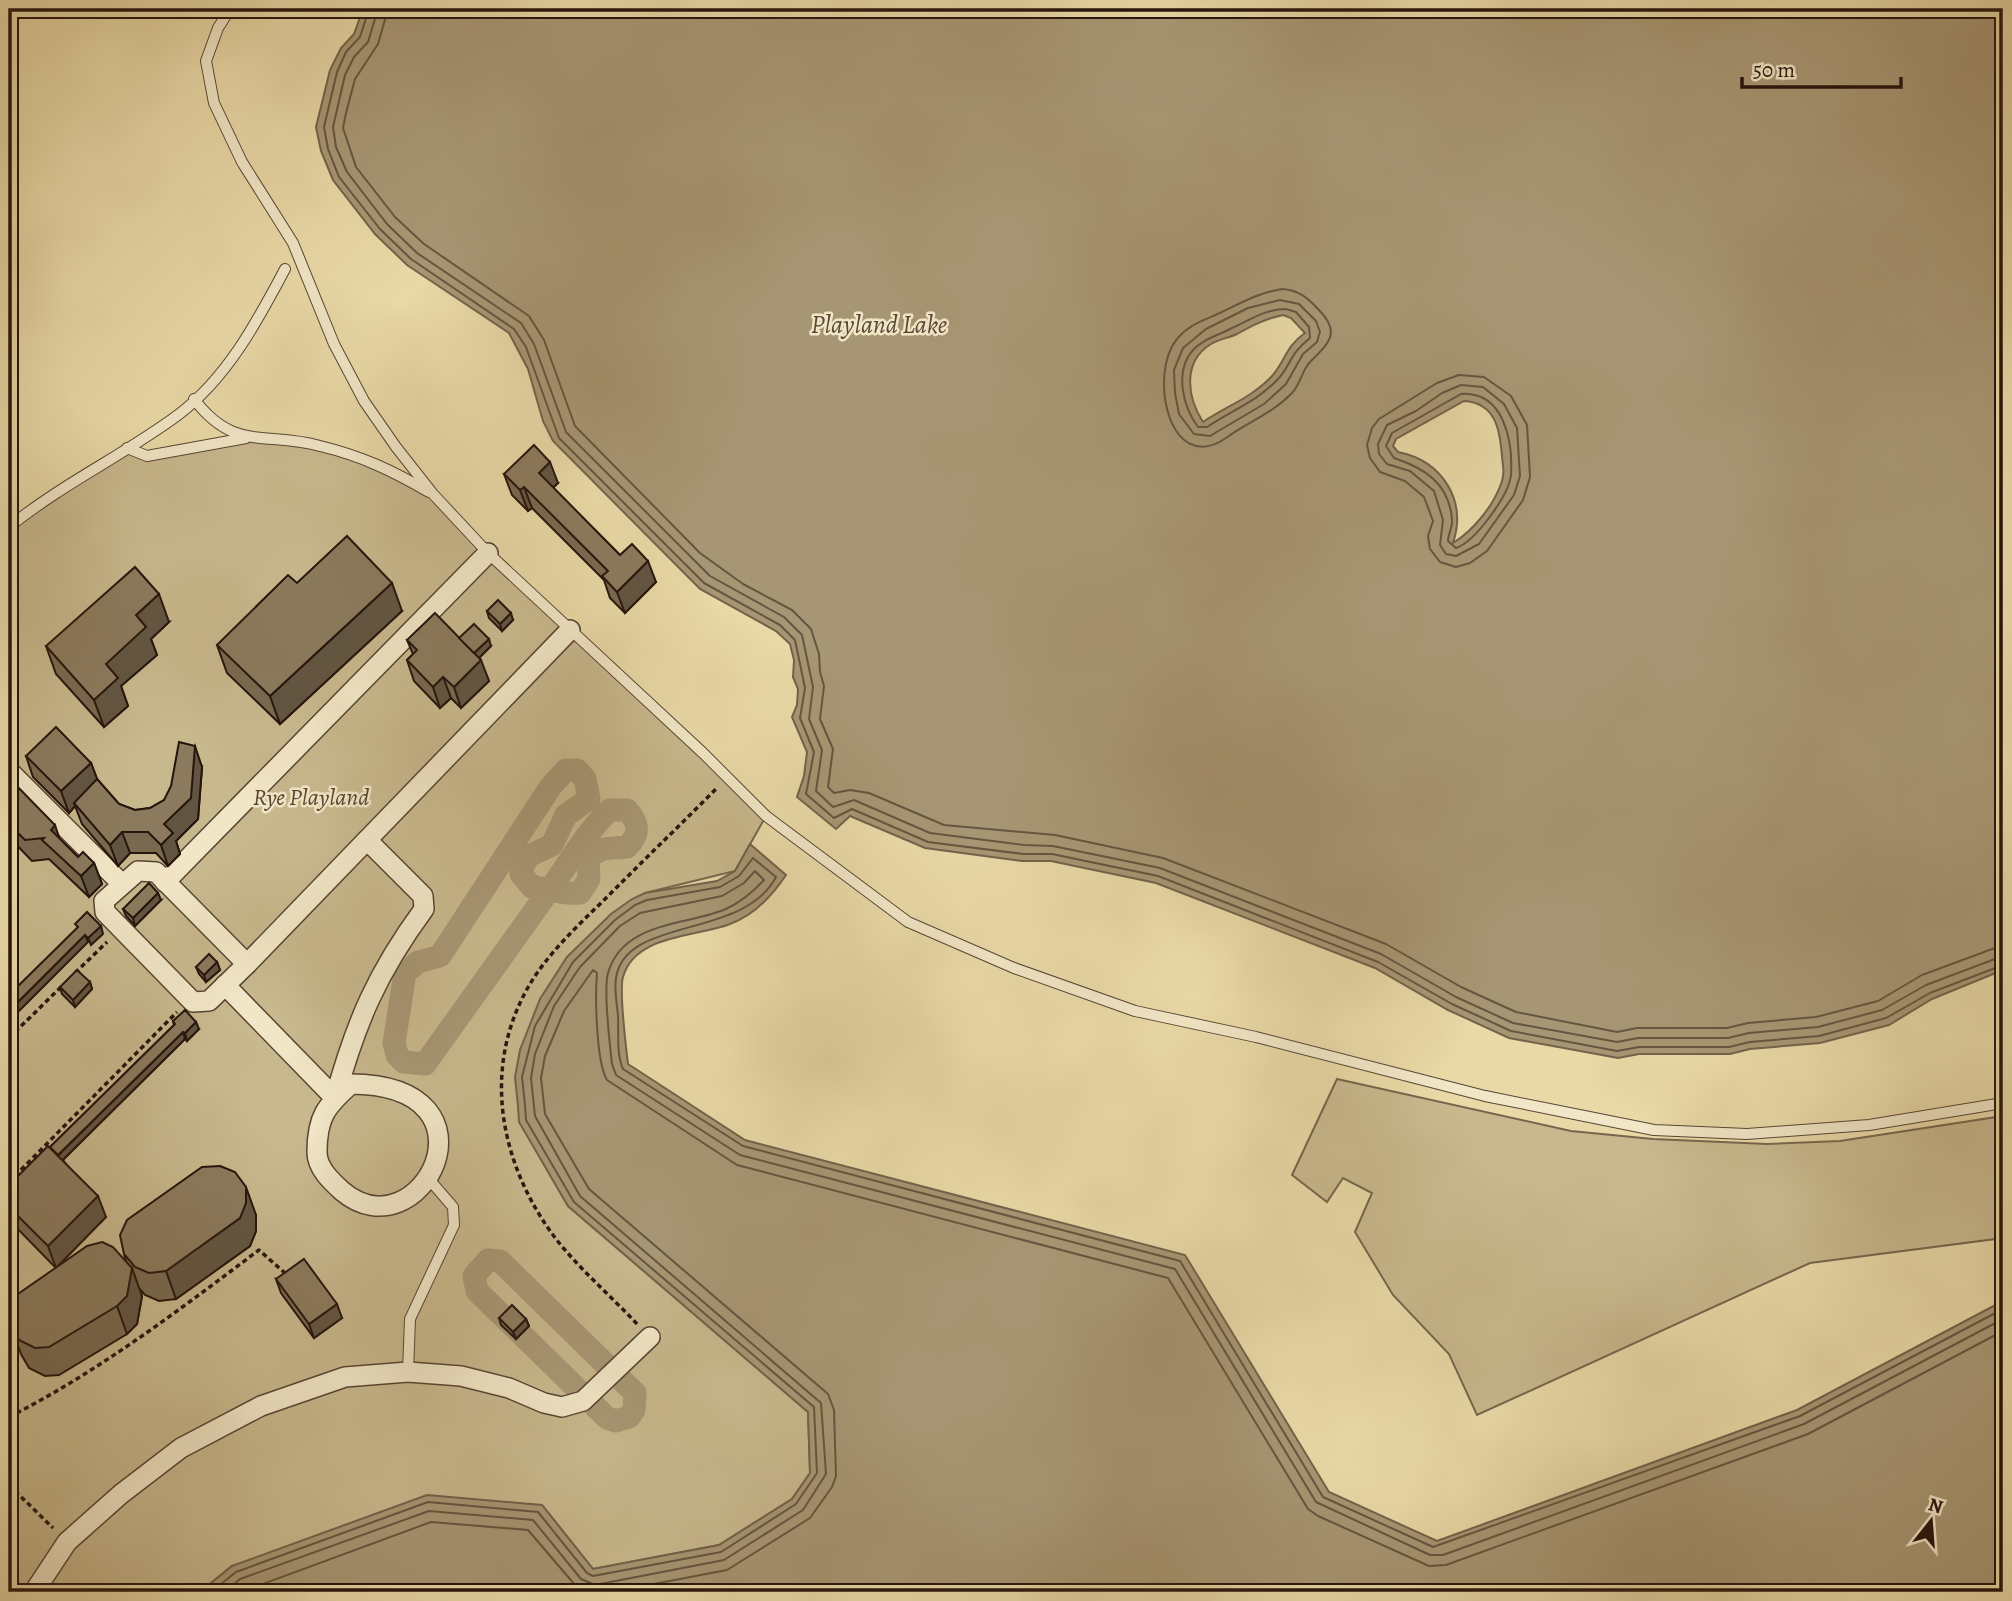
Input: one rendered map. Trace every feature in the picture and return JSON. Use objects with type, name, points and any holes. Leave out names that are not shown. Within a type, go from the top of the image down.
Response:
[{"type":"street","points":[[165,882],[488,553]]},
{"type":"street","points":[[247,964],[156,872],[138,871],[104,901],[105,912],[190,999],[209,1001],[247,964],[570,630]]},
{"type":"street","points":[[9,771],[122,884]]},
{"type":"street","points":[[335,1098],[369,995],[397,946],[424,909],[423,896],[367,840]]},
{"type":"street","points":[[225,985],[335,1098]]},
{"type":"street","points":[[351,1084],[382,1084],[411,1096],[433,1118],[441,1145],[428,1178],[413,1196],[381,1206],[349,1197],[330,1180],[317,1158],[317,1130],[328,1103],[335,1098],[351,1084]]},
{"type":"street","points":[[34,1592],[66,1542],[181,1448],[261,1406],[345,1377],[408,1372],[461,1376],[509,1388],[544,1403],[562,1407],[583,1401],[650,1337]]},
{"type":"lane","points":[[230,9],[218,28],[206,61],[214,103],[242,162],[293,243],[334,344],[364,401],[433,494],[488,553],[766,816],[908,922],[1014,968],[1135,1011],[1256,1037],[1485,1096],[1654,1130],[1747,1134],[1869,1125],[2003,1103]]},
{"type":"lane","points":[[9,527],[45,498],[179,414],[220,374],[256,324],[285,269]]},
{"type":"lane","points":[[194,399],[209,419],[225,430],[252,437],[318,445],[381,464],[433,494]]},
{"type":"lane","points":[[127,448],[147,456],[252,437]]},
{"type":"lane","points":[[408,1372],[410,1319],[454,1225],[453,1207],[428,1178]]},
{"type":"path","points":[[650,1337],[554,1237],[530,1199],[511,1160],[500,1105],[504,1046],[526,991],[560,944],[727,778]]},
{"type":"path","points":[[74,974],[121,928]]},
{"type":"path","points":[[9,1038],[65,983]]},
{"type":"path","points":[[9,1182],[190,999]]},
{"type":"path","points":[[9,1167],[16,1174]]},
{"type":"path","points":[[9,1417],[44,1399],[113,1354],[259,1250],[295,1283]]},
{"type":"path","points":[[9,1485],[66,1542]]},
{"type":"green space","name":"Rye Playland","points":[[252,437],[285,440],[381,464],[433,494],[766,816],[735,871],[645,893],[520,1050],[520,1122],[568,1206],[808,1412],[810,1473],[792,1499],[719,1545],[593,1569],[542,1505],[232,1566],[200,1592],[9,1592],[9,530],[127,448],[147,456]]},
{"type":"green space","points":[[1337,1079],[1571,1131],[1653,1139],[1767,1144],[1840,1141],[2003,1116],[2003,1238],[1810,1263],[1477,1415],[1449,1354],[1393,1295],[1355,1232],[1372,1193],[1343,1178],[1327,1202],[1292,1175]]},
{"type":"water","name":"Playland Lake","points":[[363,9],[2003,9],[2003,970],[1932,999],[1889,1025],[1820,1043],[1750,1049],[1730,1054],[1639,1054],[1618,1058],[1509,1038],[1448,1010],[1375,968],[1156,883],[1051,861],[1022,861],[925,848],[850,816],[836,829],[797,797],[804,776],[807,752],[792,717],[797,705],[798,689],[793,677],[794,660],[790,644],[776,631],[700,589],[553,441],[543,421],[528,369],[509,333],[407,265],[375,234],[333,180],[321,151],[316,127],[330,70],[341,48],[354,34]],"holes":[[[1283,315],[1291,318],[1305,333],[1293,343],[1277,370],[1264,383],[1248,396],[1203,422],[1193,402],[1191,391],[1190,380],[1195,360],[1214,342]],[[1464,401],[1475,403],[1490,412],[1500,437],[1503,473],[1488,509],[1468,532],[1453,543],[1457,512],[1448,485],[1428,464],[1398,452],[1393,446],[1396,439]]]},
{"type":"water","points":[[750,844],[786,875],[762,904],[747,916],[730,924],[653,945],[640,952],[630,963],[623,977],[622,994],[628,1064],[745,1140],[1185,1255],[1329,1492],[1437,1541],[1797,1410],[2003,1301],[2003,1592],[200,1592],[232,1566],[427,1495],[542,1505],[593,1569],[719,1545],[792,1499],[810,1473],[808,1412],[568,1206],[519,1122],[515,1077],[520,1050],[540,999],[567,957],[611,914],[632,899],[645,893],[717,881],[735,871]]},
{"type":"building","points":[[534,445],[550,462],[539,473],[620,555],[632,544],[648,561],[617,592],[602,576],[608,571],[524,487],[520,490],[504,474]]},
{"type":"building","points":[[347,536],[392,583],[270,696],[217,645],[288,575],[297,583]]},
{"type":"building","points":[[135,567],[159,594],[136,615],[146,627],[106,664],[118,678],[94,700],[46,646]]},
{"type":"building","points":[[498,600],[511,613],[500,624],[487,611]]},
{"type":"building","points":[[435,613],[481,660],[454,687],[443,677],[433,687],[407,660],[417,650],[407,640]]},
{"type":"building","points":[[474,624],[489,639],[474,653],[459,638]]},
{"type":"building","points":[[56,727],[91,763],[61,791],[26,756]]},
{"type":"building","points":[[179,742],[195,746],[191,798],[164,824],[173,833],[161,845],[148,832],[122,832],[110,845],[74,803],[97,779],[119,804],[135,810],[150,808],[164,800],[171,786]]},
{"type":"building","points":[[10,779],[55,825],[51,830],[78,857],[83,852],[94,863],[81,876],[42,840],[44,838],[25,840],[9,824]]},
{"type":"building","points":[[149,883],[158,893],[133,918],[123,909]]},
{"type":"building","points":[[87,912],[101,926],[88,938],[85,935],[9,1011],[9,995],[78,927],[75,924]]},
{"type":"building","points":[[209,954],[217,962],[204,975],[196,967]]},
{"type":"building","points":[[77,970],[90,982],[73,1000],[60,987]]},
{"type":"building","points":[[185,1010],[196,1022],[58,1155],[50,1147],[175,1024],[173,1021]]},
{"type":"building","points":[[48,1146],[98,1196],[48,1246],[9,1207],[9,1185]]},
{"type":"building","points":[[220,1166],[235,1172],[246,1187],[246,1203],[240,1218],[166,1271],[149,1273],[135,1267],[124,1254],[120,1235],[127,1220],[202,1167]]},
{"type":"building","points":[[102,1242],[113,1247],[132,1268],[127,1296],[117,1306],[49,1347],[35,1348],[19,1340],[11,1326],[9,1309],[18,1294],[87,1246]]},
{"type":"building","points":[[304,1259],[337,1304],[309,1324],[276,1279]]},
{"type":"building","points":[[512,1305],[526,1319],[513,1332],[499,1318]]},
{"type":"waterway","points":[[551,786],[440,956],[418,962],[405,973],[394,1043],[397,1055],[404,1062],[425,1064],[548,892],[555,882],[585,838],[610,810],[627,810],[636,824],[634,838],[627,847],[601,850],[588,859],[589,879],[580,893],[567,893],[556,891],[550,890],[544,889],[532,887],[521,874],[523,865],[529,856],[552,845],[566,815],[589,799],[585,779],[577,770],[566,770],[551,786]]},
{"type":"waterway","points":[[488,1260],[500,1261],[635,1393],[634,1410],[629,1417],[616,1421],[607,1418],[477,1291],[474,1276],[488,1260]]}]
